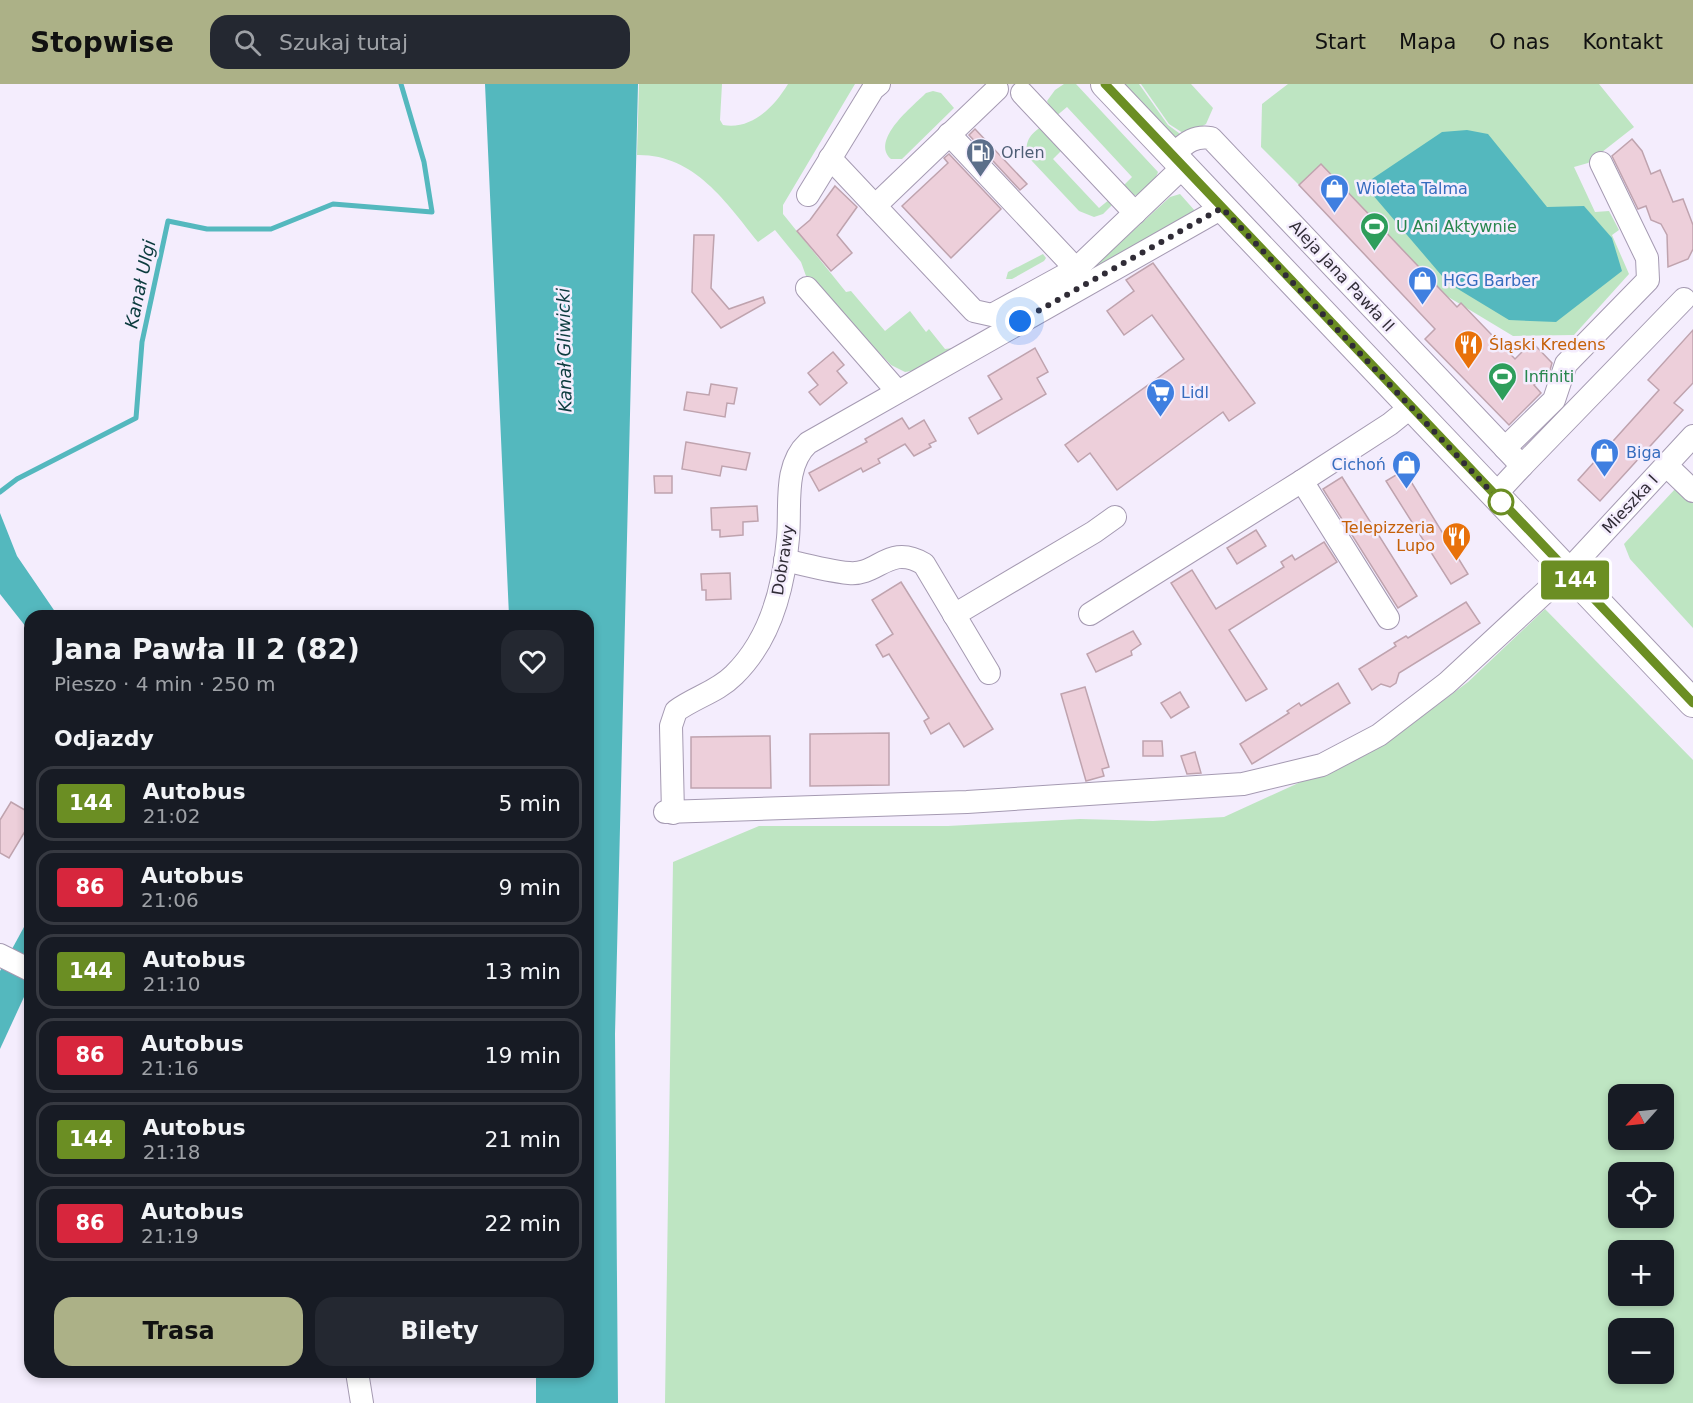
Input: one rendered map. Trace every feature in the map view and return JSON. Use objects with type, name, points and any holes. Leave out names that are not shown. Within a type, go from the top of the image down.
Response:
[{"type":"main road","points":[[1105,84],[1693,703]]},
{"type":"street","points":[[808,195],[873,89],[879,84]]},
{"type":"street","points":[[875,206],[950,134],[989,86],[1018,95],[1026,89],[1134,213]]},
{"type":"street","points":[[950,134],[1076,269]]},
{"type":"street","name":"Aleja Jana Pawła II","points":[[1178,161],[1188,141],[1201,136],[1211,138],[1522,466]]},
{"type":"street","points":[[830,158],[974,311],[992,315],[1076,269],[1134,213],[1178,161]]},
{"type":"street","points":[[1505,448],[1554,400],[1566,364],[1648,280],[1647,258],[1601,163]]},
{"type":"street","points":[[807,288],[897,391],[1222,208]]},
{"type":"street","points":[[1495,495],[1684,299]]},
{"type":"street","name":"Dobrawy","points":[[669,813],[671,726],[676,711],[720,688],[752,654],[768,626],[782,585],[792,470],[796,454],[808,443],[897,391]]},
{"type":"street","points":[[1090,614],[1302,481],[1390,424],[1411,407]]},
{"type":"street","name":"Mieszka I","points":[[669,813],[967,802],[1243,784],[1323,765],[1379,735],[1447,683],[1567,572],[1693,436]]},
{"type":"street","points":[[1666,465],[1693,491]]},
{"type":"street","points":[[1302,481],[1388,618]]},
{"type":"street","points":[[954,615],[1094,532],[1115,517]]},
{"type":"street","points":[[785,560],[852,574],[899,556],[912,557],[924,564],[989,672]]},
{"type":"street","points":[[0,954],[24,967]]},
{"type":"street","points":[[358,1378],[362,1403]]},
{"type":"green space","points":[[639,84],[722,84],[720,120],[723,125],[734,126],[761,115],[776,101],[788,84],[855,84],[783,205],[783,214],[846,292],[851,291],[885,331],[910,311],[926,332],[929,329],[945,349],[953,348],[1085,275],[1170,197],[1180,194],[1196,212],[928,368],[905,372],[891,365],[806,276],[801,262],[775,230],[758,242],[721,197],[692,172],[657,157],[637,155]]},
{"type":"green space","points":[[1064,84],[1076,84],[1158,172],[1145,190],[1133,196],[1123,186],[1132,177],[1067,107],[1055,117],[1047,101],[1055,90]]},
{"type":"green space","points":[[1119,84],[1139,84],[1168,125],[1183,136],[1174,137]]},
{"type":"green space","points":[[1141,84],[1191,84],[1213,108],[1206,124],[1186,135],[1169,124]]},
{"type":"green space","points":[[1288,84],[1599,84],[1634,127],[1588,163],[1574,167],[1595,212],[1609,211],[1619,230],[1612,235],[1629,274],[1574,335],[1513,336],[1445,295],[1321,164],[1299,185],[1261,147],[1262,104]]},
{"type":"green space","points":[[933,91],[941,93],[954,108],[902,159],[891,159],[886,151],[889,133],[912,106],[926,93]]},
{"type":"green space","points":[[1041,127],[1064,148],[1053,159],[1099,208],[1110,199],[1112,205],[1103,214],[1094,217],[1079,211],[1031,160],[1027,150],[1028,142]]},
{"type":"green space","points":[[1043,254],[1046,258],[1044,261],[1012,279],[1006,279],[1008,272]]},
{"type":"green space","points":[[1676,488],[1693,501],[1693,628],[1630,559],[1624,544]]},
{"type":"green space","points":[[1545,609],[1693,760],[1693,1403],[665,1403],[673,862],[759,826],[948,826],[1080,819],[1153,821],[1224,817],[1340,764],[1400,733],[1468,682]]},
{"type":"water","name":"Kanał Gliwicki","points":[[485,84],[638,84],[615,1034],[618,1403],[536,1403],[536,1378],[594,1378],[594,610],[509,610]]},
{"type":"water","points":[[1467,130],[1488,134],[1547,207],[1584,206],[1612,238],[1622,271],[1556,322],[1509,320],[1448,283],[1372,194],[1369,186],[1372,179],[1442,132]]},
{"type":"water","points":[[0,513],[17,556],[54,610],[24,610],[24,624],[0,594]]},
{"type":"water","points":[[24,927],[24,997],[0,1049],[0,971]]},
{"type":"building","points":[[975,129],[1027,184],[1020,190],[969,135]]},
{"type":"building","points":[[1632,139],[1642,151],[1651,174],[1660,170],[1673,202],[1683,199],[1693,225],[1693,249],[1688,259],[1668,267],[1667,235],[1661,224],[1651,220],[1646,206],[1638,209],[1612,156]]},
{"type":"building","points":[[949,154],[1001,209],[951,258],[902,206],[948,163],[944,158]]},
{"type":"building","points":[[1321,164],[1457,307],[1461,303],[1515,359],[1532,342],[1552,363],[1550,370],[1534,385],[1541,393],[1509,425],[1425,339],[1435,329],[1299,185]]},
{"type":"building","points":[[835,186],[857,207],[837,235],[852,253],[831,271],[797,231],[810,220]]},
{"type":"building","points":[[694,235],[714,235],[711,288],[729,309],[763,297],[765,303],[721,328],[692,292]]},
{"type":"building","name":"Lidl","points":[[1153,263],[1255,403],[1229,421],[1223,412],[1117,490],[1090,453],[1078,462],[1065,445],[1184,359],[1152,315],[1124,335],[1107,311],[1134,291],[1126,280]]},
{"type":"building","points":[[1693,330],[1693,383],[1674,403],[1683,410],[1600,501],[1578,480],[1659,390],[1648,380]]},
{"type":"building","points":[[1035,348],[1048,372],[1037,378],[1046,394],[978,434],[969,418],[1002,399],[988,376]]},
{"type":"building","points":[[833,352],[844,365],[837,371],[847,383],[820,405],[809,392],[818,385],[808,373]]},
{"type":"building","points":[[711,384],[737,388],[734,404],[727,403],[725,417],[684,410],[687,392],[709,395]]},
{"type":"building","points":[[902,418],[909,429],[924,420],[936,441],[929,444],[931,447],[914,456],[905,444],[878,459],[880,463],[863,472],[861,468],[819,491],[809,473],[867,442],[865,439]]},
{"type":"building","points":[[686,442],[750,453],[746,470],[722,466],[720,476],[682,469]]},
{"type":"building","points":[[1401,472],[1408,482],[1410,480],[1468,574],[1451,584],[1386,481]]},
{"type":"building","points":[[654,476],[672,476],[672,493],[655,493]]},
{"type":"building","points":[[1342,477],[1417,596],[1398,608],[1323,489]]},
{"type":"building","points":[[757,506],[758,521],[743,522],[743,535],[720,537],[720,530],[712,530],[711,508]]},
{"type":"building","points":[[1256,530],[1266,546],[1237,564],[1227,548]]},
{"type":"building","points":[[1324,542],[1337,562],[1229,630],[1267,689],[1246,701],[1171,583],[1192,570],[1216,609],[1284,567],[1281,562],[1292,555],[1295,560]]},
{"type":"building","points":[[730,573],[731,599],[706,600],[706,590],[702,590],[701,574]]},
{"type":"building","points":[[901,582],[993,729],[964,747],[949,723],[931,734],[924,721],[929,718],[889,654],[883,657],[876,645],[893,634],[872,600]]},
{"type":"building","points":[[1466,602],[1480,623],[1399,673],[1396,683],[1390,687],[1381,684],[1372,690],[1359,669],[1396,646],[1394,643],[1406,636],[1408,638]]},
{"type":"building","points":[[1133,631],[1141,644],[1131,651],[1132,655],[1096,672],[1087,654]]},
{"type":"building","points":[[1338,683],[1350,703],[1252,764],[1240,744],[1289,713],[1287,711],[1299,703],[1301,706]]},
{"type":"building","points":[[1085,687],[1109,767],[1102,769],[1104,776],[1086,781],[1061,694]]},
{"type":"building","points":[[1180,692],[1189,707],[1171,718],[1161,703]]},
{"type":"building","points":[[889,733],[889,785],[810,786],[810,734]]},
{"type":"building","points":[[770,736],[771,788],[691,788],[691,737]]},
{"type":"building","points":[[1143,741],[1162,741],[1163,756],[1143,756]]},
{"type":"building","points":[[1195,752],[1201,773],[1187,774],[1181,756]]},
{"type":"building","points":[[11,802],[24,810],[24,833],[9,858],[0,853],[0,820]]},
{"type":"waterway","name":"Kanał Ulgi","points":[[0,492],[17,479],[136,418],[142,342],[168,221],[207,229],[271,229],[333,204],[432,212],[424,162],[401,84]]},
{"type":"bus line","name":"144","points":[[1105,84],[1693,703]]},
{"type":"place","name":"Orlen","points":[[980,178]]},
{"type":"place","name":"Wioleta Talma","points":[[1335,214]]},
{"type":"place","name":"U Ani Aktywnie","points":[[1375,252]]},
{"type":"place","name":"HCG Barber","points":[[1422,306]]},
{"type":"place","name":"Śląski Kredens","points":[[1468,370]]},
{"type":"place","name":"Infiniti","points":[[1503,402]]},
{"type":"place","name":"Lidl","points":[[1160,418]]},
{"type":"place","name":"Biga","points":[[1605,478]]},
{"type":"place","name":"Cichoń","points":[[1407,490]]},
{"type":"place","name":"Telepizzeria Lupo","points":[[1456,562]]},
{"type":"route","points":[[1020,321],[1222,208],[1501,502]]}]
